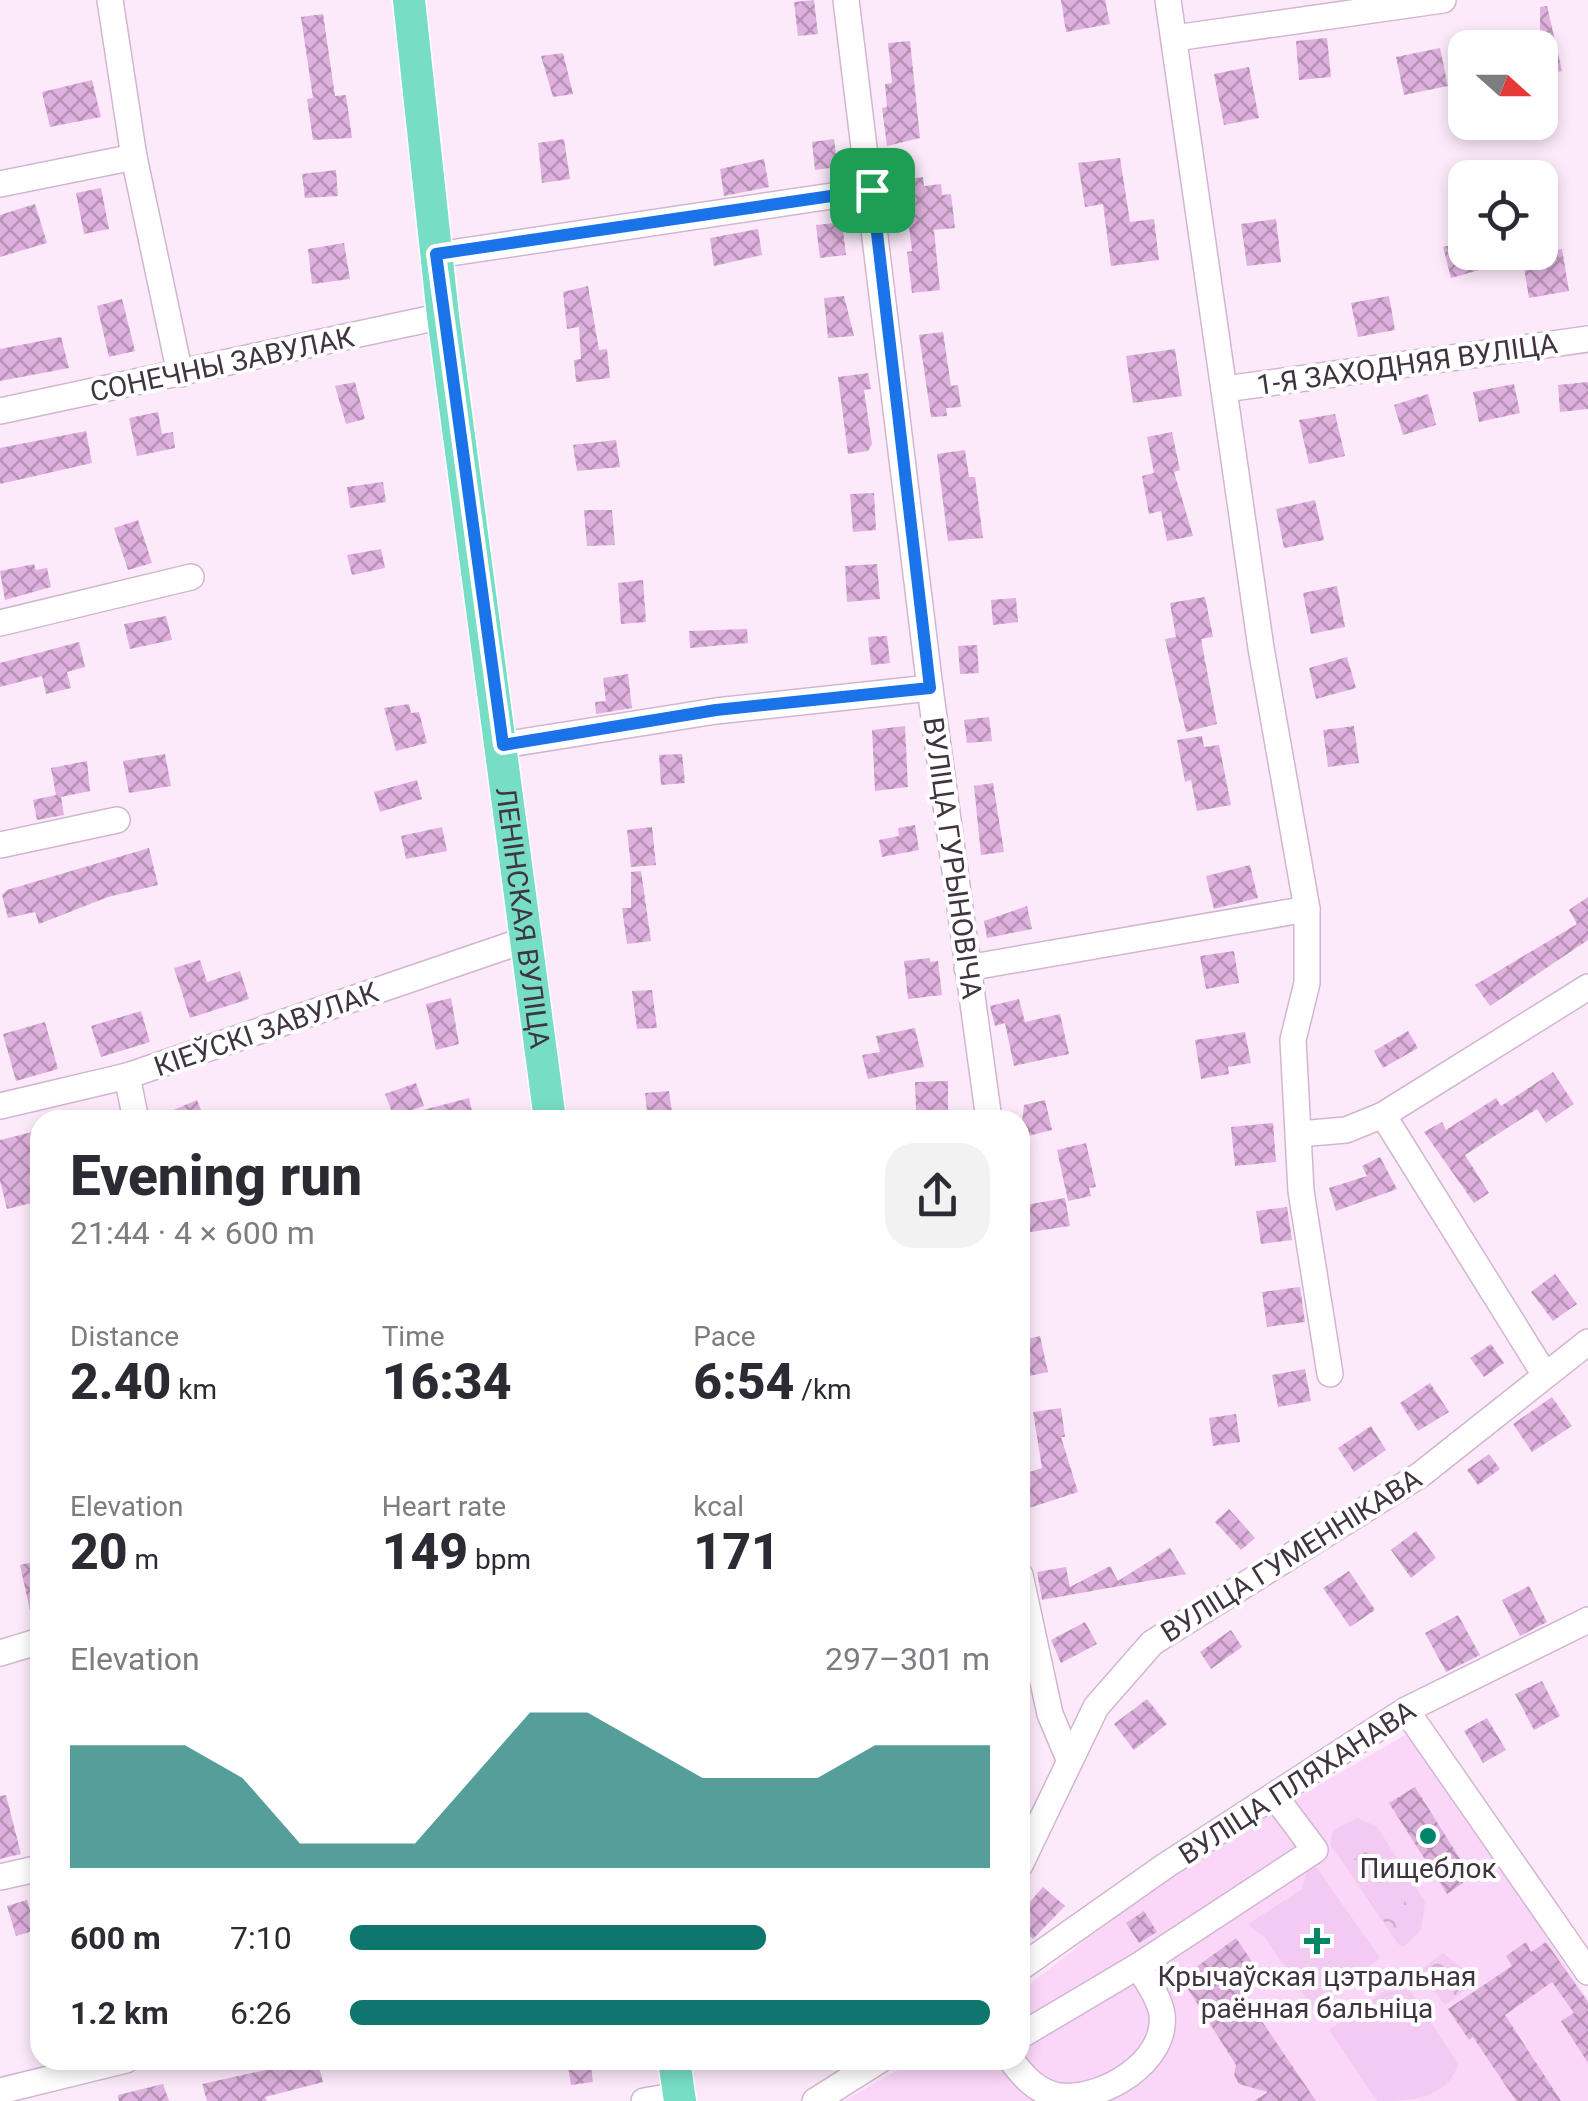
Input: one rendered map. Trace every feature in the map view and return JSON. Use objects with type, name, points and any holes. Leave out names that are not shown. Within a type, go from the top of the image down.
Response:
[{"type":"main road","name":"ЛЕНІНСКАЯ ВУЛІЦА","points":[[408,0],[443,316],[549,1110]]},
{"type":"main road","points":[[675,2070],[679,2098]]},
{"type":"street","points":[[110,0],[134,157],[180,374]]},
{"type":"street","name":"ВУЛІЦА ГУРЫНОВІЧА","points":[[846,0],[930,688],[988,1110]]},
{"type":"street","points":[[1168,0],[1261,648],[1307,908],[1307,982],[1293,1040],[1301,1190],[1330,1374]]},
{"type":"street","points":[[1175,38],[1443,0]]},
{"type":"street","points":[[0,184],[134,157]]},
{"type":"street","points":[[436,254],[872,190]]},
{"type":"street","name":"СОНЕЧНЫ ЗАВУЛАК","points":[[0,411],[443,316]]},
{"type":"street","name":"1-Я ЗАХОДНЯЯ ВУЛІЦА","points":[[1225,389],[1588,340]]},
{"type":"street","points":[[0,623],[191,577]]},
{"type":"street","points":[[503,745],[716,710],[930,688]]},
{"type":"street","points":[[0,845],[117,820]]},
{"type":"street","points":[[967,968],[1307,908]]},
{"type":"street","name":"КІЕЎСКІ ЗАВУЛАК","points":[[0,1106],[128,1076],[528,939]]},
{"type":"street","points":[[1300,1134],[1346,1130],[1383,1114],[1588,987]]},
{"type":"street","points":[[128,1076],[134,1110]]},
{"type":"street","points":[[1383,1114],[1545,1375]]},
{"type":"street","name":"ВУЛІЦА ГУМЕННІКАВА","points":[[1030,1844],[1096,1707],[1152,1643],[1420,1475],[1588,1342]]},
{"type":"street","name":"ВУЛІЦА ПЛЯХАНАВА","points":[[1030,1961],[1165,1866],[1406,1710],[1588,1620]]},
{"type":"street","points":[[1030,1621],[1050,1714],[1069,1760]]},
{"type":"street","points":[[0,1653],[30,1645]]},
{"type":"street","points":[[1406,1710],[1586,1966]]},
{"type":"street","points":[[1030,2030],[1138,1966],[1315,1850],[1282,1806]]},
{"type":"street","points":[[0,1877],[30,1870]]},
{"type":"street","points":[[1018,2070],[1026,2080],[1059,2096],[1100,2092],[1130,2074],[1151,2054],[1162,2018],[1159,2002],[1138,1966]]},
{"type":"street","points":[[0,2091],[85,2070]]},
{"type":"street","points":[[815,2101],[864,2070]]},
{"type":"street","points":[[644,2101],[679,2098]]},
{"type":"shaded area","name":"Крычаўская цэтральная раённая бальніца","points":[[1405,1735],[1415,1739],[1588,2000],[1588,2101],[844,2101],[898,2070],[1030,2070],[1030,1984],[1149,1890],[1147,1885]]},
{"type":"green space","points":[[1358,1818],[1377,1827],[1425,1902],[1421,1929],[1405,1946],[1399,1945],[1330,1844],[1333,1830]]},
{"type":"green space","points":[[1372,1848],[1419,1924],[1399,1943],[1345,1865]]},
{"type":"green space","points":[[1310,1858],[1380,1958],[1313,2009],[1266,1939],[1248,1924],[1302,1889]]},
{"type":"green space","points":[[1443,1953],[1479,1981],[1445,2005],[1419,1971]]},
{"type":"green space","points":[[1402,1979],[1458,2064],[1453,2076],[1436,2092],[1414,2099],[1377,2101],[1329,2030]]},
{"type":"building","points":[[814,0],[818,34],[798,36],[794,2]]},
{"type":"building","points":[[1061,0],[1105,0],[1110,24],[1066,32]]},
{"type":"building","points":[[1547,6],[1553,30],[1540,30],[1540,7]]},
{"type":"building","points":[[323,14],[335,96],[346,95],[352,138],[313,140],[307,99],[313,98],[301,17]]},
{"type":"building","points":[[1327,38],[1331,77],[1299,80],[1296,41]]},
{"type":"building","points":[[910,41],[920,138],[887,146],[882,108],[887,107],[885,84],[892,83],[888,43]]},
{"type":"building","points":[[1440,48],[1448,86],[1404,95],[1396,57]]},
{"type":"building","points":[[563,53],[573,94],[553,97],[541,56]]},
{"type":"building","points":[[1249,67],[1259,118],[1224,125],[1214,74]]},
{"type":"building","points":[[92,80],[101,117],[50,127],[42,92]]},
{"type":"building","points":[[564,139],[570,179],[542,183],[538,143]]},
{"type":"building","points":[[834,139],[838,167],[815,170],[812,142]]},
{"type":"building","points":[[1120,158],[1130,222],[1154,219],[1159,260],[1111,266],[1103,204],[1085,207],[1078,163]]},
{"type":"building","points":[[764,159],[769,187],[724,196],[720,169]]},
{"type":"building","points":[[336,170],[338,196],[305,198],[302,174]]},
{"type":"building","points":[[923,177],[924,186],[941,184],[942,195],[951,194],[955,228],[934,230],[940,290],[912,293],[907,252],[912,251],[903,180]]},
{"type":"building","points":[[101,188],[109,229],[84,234],[76,193]]},
{"type":"building","points":[[35,204],[47,243],[0,257],[0,215]]},
{"type":"building","points":[[1276,219],[1281,262],[1247,266],[1241,224]]},
{"type":"building","points":[[842,222],[846,255],[820,258],[816,225]]},
{"type":"building","points":[[758,229],[762,255],[714,266],[710,238]]},
{"type":"building","points":[[344,243],[350,279],[312,284],[308,249]]},
{"type":"building","points":[[1562,249],[1569,291],[1529,298],[1524,270],[1558,270],[1558,250]]},
{"type":"building","points":[[1449,270],[1479,270],[1451,278]]},
{"type":"building","points":[[588,286],[599,350],[607,349],[610,378],[576,382],[574,360],[581,359],[579,327],[567,329],[563,292]]},
{"type":"building","points":[[844,296],[854,336],[828,338],[824,298]]},
{"type":"building","points":[[1389,296],[1395,330],[1358,337],[1351,303]]},
{"type":"building","points":[[122,299],[135,351],[109,357],[97,306]]},
{"type":"building","points":[[943,332],[951,386],[958,385],[961,407],[946,408],[947,416],[931,417],[919,335]]},
{"type":"building","points":[[61,337],[69,368],[0,381],[0,349]]},
{"type":"building","points":[[1175,349],[1182,396],[1133,403],[1126,356]]},
{"type":"building","points":[[868,373],[871,389],[864,390],[872,444],[868,451],[848,454],[838,377]]},
{"type":"building","points":[[355,382],[365,419],[346,424],[335,386]]},
{"type":"building","points":[[1588,382],[1588,409],[1560,412],[1558,385]]},
{"type":"building","points":[[1514,384],[1520,413],[1479,422],[1473,392]]},
{"type":"building","points":[[1428,394],[1436,425],[1403,435],[1394,405]]},
{"type":"building","points":[[158,412],[162,434],[173,432],[175,448],[137,456],[129,418]]},
{"type":"building","points":[[1335,414],[1345,456],[1309,464],[1299,420]]},
{"type":"building","points":[[86,431],[92,463],[0,484],[0,448]]},
{"type":"building","points":[[1172,432],[1180,470],[1174,472],[1193,536],[1167,541],[1161,511],[1149,514],[1142,476],[1154,473],[1147,437]]},
{"type":"building","points":[[616,440],[620,467],[577,471],[573,445]]},
{"type":"building","points":[[965,450],[969,477],[975,477],[983,538],[948,541],[937,454]]},
{"type":"building","points":[[383,482],[386,502],[350,508],[347,487]]},
{"type":"building","points":[[874,493],[876,530],[853,532],[850,494]]},
{"type":"building","points":[[1315,500],[1324,540],[1284,548],[1276,509]]},
{"type":"building","points":[[584,510],[612,510],[615,545],[587,546]]},
{"type":"building","points":[[138,520],[152,563],[128,570],[114,528]]},
{"type":"building","points":[[381,549],[385,568],[352,575],[347,555]]},
{"type":"building","points":[[34,564],[36,570],[47,568],[51,587],[5,600],[0,571]]},
{"type":"building","points":[[877,564],[880,599],[847,602],[845,566]]},
{"type":"building","points":[[643,580],[646,622],[621,624],[618,583]]},
{"type":"building","points":[[1337,586],[1345,627],[1311,634],[1303,593]]},
{"type":"building","points":[[1205,597],[1213,637],[1201,639],[1217,724],[1186,732],[1165,639],[1176,637],[1170,603]]},
{"type":"building","points":[[1016,598],[1018,622],[993,625],[991,600]]},
{"type":"building","points":[[166,616],[172,640],[130,649],[124,624]]},
{"type":"building","points":[[747,629],[748,643],[690,648],[689,631]]},
{"type":"building","points":[[887,636],[890,663],[871,665],[868,637]]},
{"type":"building","points":[[79,642],[85,667],[67,672],[71,688],[46,694],[42,676],[0,687],[0,663]]},
{"type":"building","points":[[977,645],[979,673],[960,674],[958,646]]},
{"type":"building","points":[[1347,657],[1356,688],[1316,699],[1309,668]]},
{"type":"building","points":[[628,674],[632,708],[596,714],[595,702],[606,701],[603,678]]},
{"type":"building","points":[[409,704],[411,713],[419,712],[427,743],[396,751],[384,708]]},
{"type":"building","points":[[989,717],[992,741],[967,743],[964,720]]},
{"type":"building","points":[[905,726],[908,787],[875,791],[872,730]]},
{"type":"building","points":[[1354,726],[1359,763],[1328,767],[1323,730]]},
{"type":"building","points":[[1202,736],[1204,747],[1219,745],[1231,805],[1197,811],[1191,780],[1185,782],[1177,740]]},
{"type":"building","points":[[165,754],[171,786],[129,793],[123,761]]},
{"type":"building","points":[[682,754],[685,783],[661,785],[659,755]]},
{"type":"building","points":[[87,761],[90,791],[61,797],[64,815],[37,820],[33,800],[56,795],[51,768]]},
{"type":"building","points":[[417,780],[422,799],[380,812],[374,792]]},
{"type":"building","points":[[993,783],[1004,852],[981,855],[974,786]]},
{"type":"building","points":[[915,825],[919,850],[882,857],[879,840],[899,836],[898,828]]},
{"type":"building","points":[[442,827],[447,851],[406,859],[401,836]]},
{"type":"building","points":[[652,827],[656,865],[631,867],[627,830]]},
{"type":"building","points":[[149,848],[158,885],[108,897],[39,924],[35,912],[8,918],[2,895],[7,890]]},
{"type":"building","points":[[1250,865],[1258,898],[1214,909],[1206,876]]},
{"type":"building","points":[[641,871],[651,941],[627,944],[622,908],[631,908],[631,872]]},
{"type":"building","points":[[1588,897],[1588,940],[1490,1006],[1475,985],[1577,924],[1569,910]]},
{"type":"building","points":[[1027,906],[1032,929],[987,938],[984,921]]},
{"type":"building","points":[[1234,951],[1239,983],[1206,989],[1200,956]]},
{"type":"building","points":[[930,958],[930,962],[938,961],[942,995],[908,999],[904,961]]},
{"type":"building","points":[[200,960],[207,982],[240,971],[249,999],[190,1018],[174,968]]},
{"type":"building","points":[[652,990],[657,1028],[637,1029],[632,991]]},
{"type":"building","points":[[451,998],[459,1044],[436,1050],[426,1004]]},
{"type":"building","points":[[1019,999],[1025,1022],[1060,1014],[1069,1054],[1014,1066],[1005,1023],[995,1026],[990,1006]]},
{"type":"building","points":[[141,1011],[150,1042],[101,1057],[91,1026]]},
{"type":"building","points":[[45,1022],[58,1069],[16,1081],[3,1034]]},
{"type":"building","points":[[915,1028],[924,1067],[868,1079],[862,1055],[880,1052],[876,1036]]},
{"type":"building","points":[[1408,1031],[1418,1048],[1383,1068],[1374,1051]]},
{"type":"building","points":[[1245,1032],[1251,1063],[1228,1067],[1229,1074],[1201,1079],[1195,1040]]},
{"type":"building","points":[[1553,1072],[1574,1104],[1546,1123],[1537,1109],[1465,1155],[1489,1193],[1474,1203],[1424,1132],[1442,1122],[1446,1130],[1496,1098],[1501,1106]]},
{"type":"building","points":[[948,1081],[948,1110],[916,1110],[915,1082]]},
{"type":"building","points":[[416,1083],[424,1106],[391,1110],[385,1094]]},
{"type":"building","points":[[669,1091],[672,1110],[647,1110],[645,1093]]},
{"type":"building","points":[[469,1098],[472,1110],[423,1110]]},
{"type":"building","points":[[197,1100],[201,1110],[173,1110]]},
{"type":"building","points":[[1045,1100],[1052,1130],[1030,1136],[1030,1110],[1023,1110],[1024,1105]]},
{"type":"building","points":[[1273,1123],[1276,1162],[1235,1166],[1231,1127]]},
{"type":"building","points":[[30,1132],[30,1203],[7,1209],[0,1181],[0,1140]]},
{"type":"building","points":[[1086,1143],[1096,1187],[1089,1188],[1091,1196],[1068,1201],[1057,1150]]},
{"type":"building","points":[[1380,1157],[1397,1189],[1336,1211],[1329,1188],[1367,1176],[1362,1166]]},
{"type":"building","points":[[1065,1198],[1070,1226],[1030,1232],[1030,1204]]},
{"type":"building","points":[[1287,1207],[1292,1240],[1261,1244],[1256,1211]]},
{"type":"building","points":[[1555,1274],[1577,1304],[1553,1321],[1531,1292]]},
{"type":"building","points":[[1300,1287],[1305,1322],[1267,1327],[1262,1292]]},
{"type":"building","points":[[1040,1336],[1048,1372],[1030,1376],[1030,1338]]},
{"type":"building","points":[[1491,1344],[1504,1363],[1484,1377],[1470,1358]]},
{"type":"building","points":[[1305,1369],[1311,1401],[1278,1407],[1272,1375]]},
{"type":"building","points":[[1430,1383],[1449,1412],[1418,1431],[1400,1403]]},
{"type":"building","points":[[1552,1397],[1572,1426],[1532,1452],[1513,1424]]},
{"type":"building","points":[[1061,1408],[1065,1437],[1061,1437],[1078,1492],[1030,1508],[1030,1472],[1042,1468],[1033,1412]]},
{"type":"building","points":[[1236,1414],[1240,1442],[1213,1446],[1209,1418]]},
{"type":"building","points":[[1371,1426],[1386,1450],[1354,1472],[1338,1448]]},
{"type":"building","points":[[1489,1454],[1500,1469],[1478,1485],[1467,1470]]},
{"type":"building","points":[[1229,1509],[1255,1538],[1241,1550],[1215,1522]]},
{"type":"building","points":[[1416,1531],[1436,1558],[1411,1578],[1391,1550]]},
{"type":"building","points":[[1170,1548],[1186,1574],[1042,1600],[1037,1572],[1066,1567],[1070,1587],[1110,1566],[1118,1581]]},
{"type":"building","points":[[30,1562],[30,1610],[20,1565]]},
{"type":"building","points":[[1349,1571],[1375,1610],[1350,1627],[1323,1588]]},
{"type":"building","points":[[1529,1586],[1547,1622],[1520,1636],[1502,1600]]},
{"type":"building","points":[[1458,1615],[1480,1655],[1446,1672],[1425,1633]]},
{"type":"building","points":[[1085,1622],[1097,1644],[1061,1663],[1051,1640]]},
{"type":"building","points":[[1231,1630],[1242,1647],[1211,1669],[1200,1652]]},
{"type":"building","points":[[1542,1681],[1560,1716],[1534,1730],[1515,1694]]},
{"type":"building","points":[[1147,1699],[1167,1724],[1134,1750],[1114,1724]]},
{"type":"building","points":[[1487,1718],[1506,1750],[1483,1763],[1464,1731]]},
{"type":"building","name":"Пищеблок","points":[[1415,1787],[1467,1870],[1458,1876],[1463,1883],[1447,1894],[1389,1803]]},
{"type":"building","points":[[6,1795],[21,1854],[0,1859],[0,1796]]},
{"type":"building","points":[[1043,1887],[1065,1906],[1033,1939],[1030,1936],[1030,1902]]},
{"type":"building","points":[[27,1900],[30,1932],[16,1936],[7,1906]]},
{"type":"building","points":[[1144,1911],[1157,1932],[1139,1943],[1126,1923]]},
{"type":"building","points":[[1236,1938],[1257,1969],[1236,1983],[1316,2101],[1254,2101],[1268,2092],[1239,2084],[1234,2075],[1236,2065],[1181,1978]]},
{"type":"building","points":[[1526,1942],[1531,1952],[1546,1942],[1588,2002],[1588,2063],[1561,2021],[1574,2013],[1552,1982],[1505,2015],[1561,2101],[1516,2101],[1473,2037],[1469,2040],[1448,2009],[1512,1966],[1506,1956]]},
{"type":"building","points":[[265,2070],[320,2070],[323,2082],[265,2097],[267,2101],[207,2101],[202,2084]]},
{"type":"building","points":[[569,2070],[591,2070],[593,2082],[571,2085]]},
{"type":"building","points":[[163,2084],[169,2101],[119,2101],[118,2095]]},
{"type":"place","name":"Пищеблок","points":[[1428,1836]]},
{"type":"place","name":"Крычаўская цэтральная раённая бальніца","points":[[1317,1941]]},
{"type":"route","points":[[872,190],[930,688],[716,710],[503,745],[436,254],[872,190]]}]
